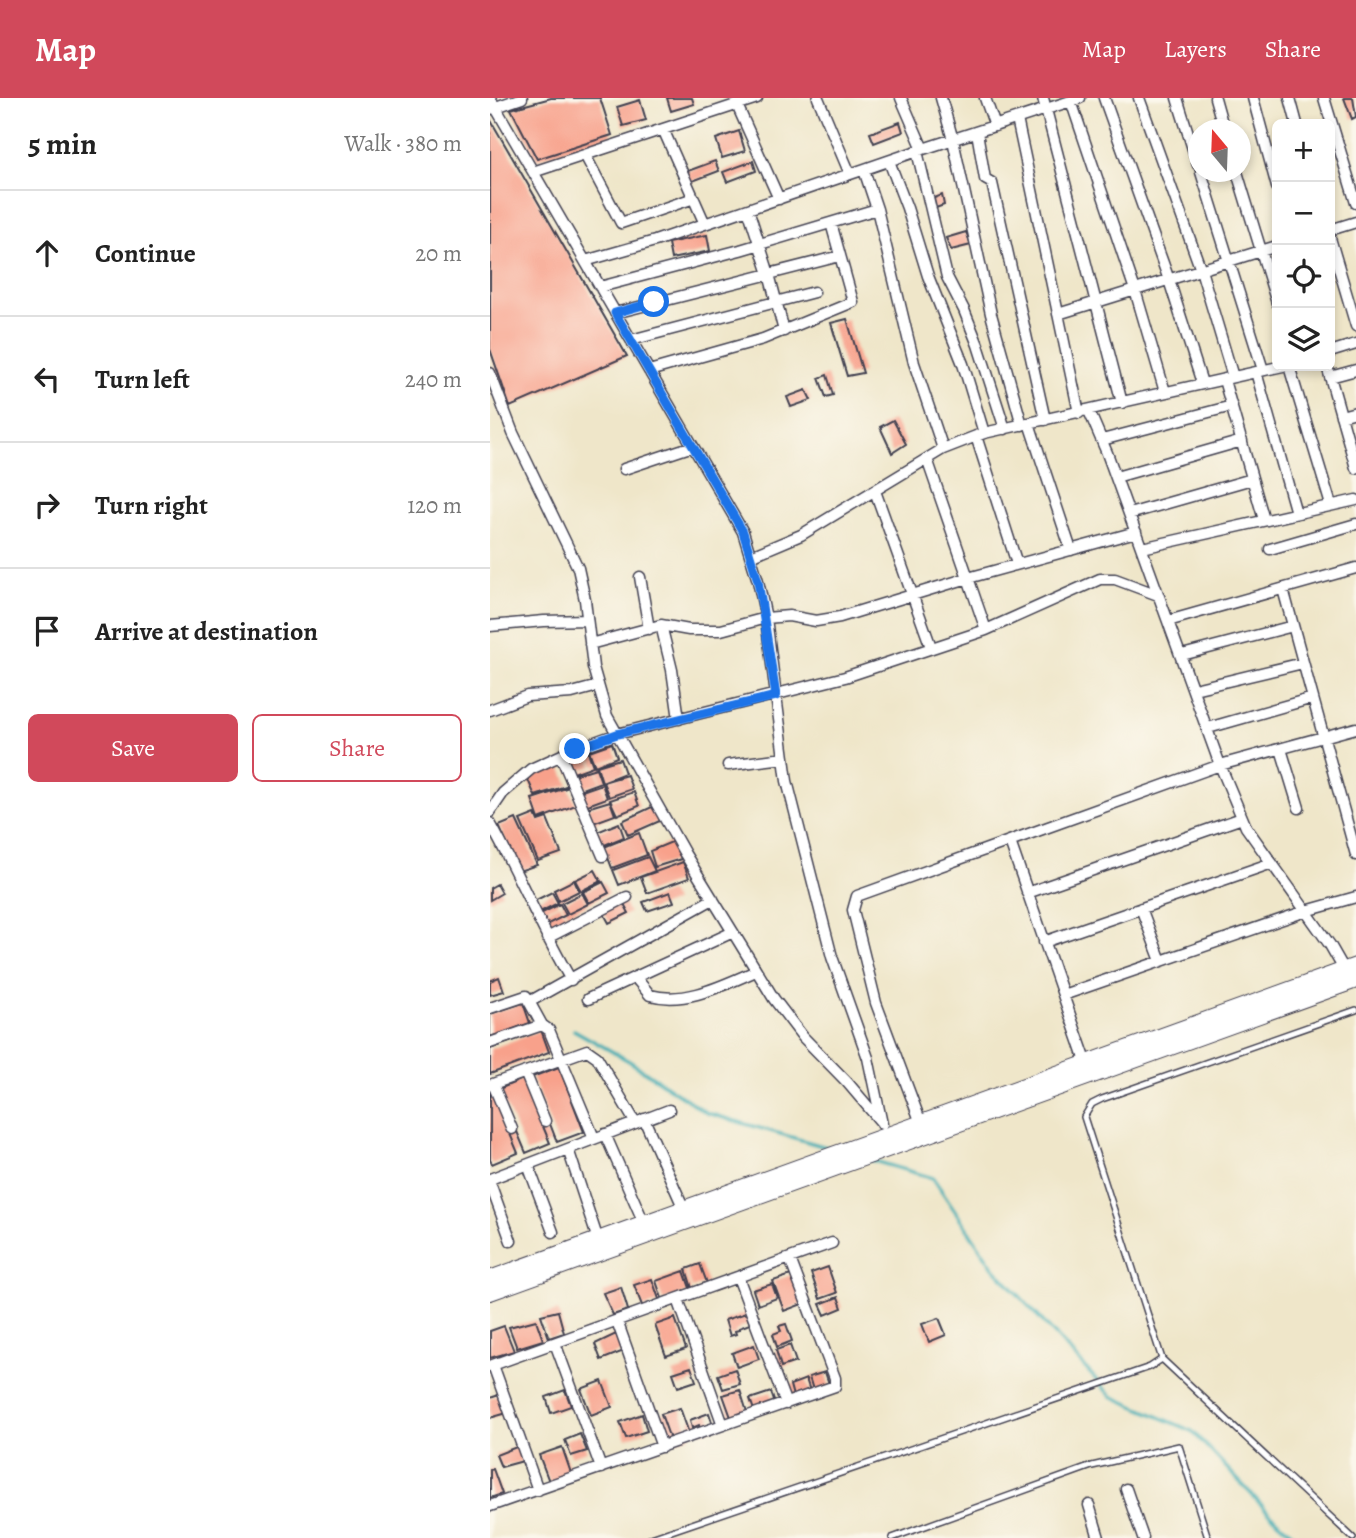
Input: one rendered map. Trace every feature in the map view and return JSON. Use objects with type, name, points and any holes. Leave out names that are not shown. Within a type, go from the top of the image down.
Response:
[{"type":"street","points":[[523,98],[492,105],[743,532],[766,618],[787,781],[832,957],[868,1058],[885,1138]]},
{"type":"street","points":[[533,172],[757,98]]},
{"type":"street","points":[[818,98],[850,174]]},
{"type":"street","points":[[901,98],[920,150],[947,277],[978,345],[1005,429]]},
{"type":"street","points":[[941,98],[953,140],[991,314],[1070,550]]},
{"type":"street","points":[[985,98],[995,126]]},
{"type":"street","points":[[1104,98],[1169,280],[1202,383]]},
{"type":"street","points":[[1139,98],[1200,270],[1229,378],[1232,406],[1264,520]]},
{"type":"street","points":[[1177,98],[1188,132]]},
{"type":"street","points":[[1215,98],[1221,119]]},
{"type":"street","points":[[1253,98],[1276,182]]},
{"type":"street","points":[[1290,98],[1296,119]]},
{"type":"street","points":[[1324,98],[1356,203]]},
{"type":"street","points":[[585,261],[705,224],[1017,119],[1044,104],[1075,100],[1164,392]]},
{"type":"street","points":[[1044,104],[1122,403]]},
{"type":"street","points":[[737,105],[779,199]]},
{"type":"street","points":[[1017,119],[1058,314],[1084,412],[1102,440],[1220,765],[1242,818],[1352,974]]},
{"type":"street","points":[[663,129],[705,224]]},
{"type":"street","points":[[977,132],[985,179],[992,183],[1045,420]]},
{"type":"street","points":[[585,155],[621,223],[694,198]]},
{"type":"street","points":[[889,161],[928,276],[963,364],[1017,564]]},
{"type":"street","points":[[864,170],[877,209],[914,363],[943,449]]},
{"type":"street","points":[[1203,182],[1229,261],[1296,513]]},
{"type":"street","points":[[1240,182],[1272,287]]},
{"type":"street","points":[[748,209],[784,331]]},
{"type":"street","points":[[600,287],[877,209]]},
{"type":"street","points":[[1335,228],[1356,222]]},
{"type":"street","points":[[649,371],[762,340],[853,302],[831,223]]},
{"type":"street","points":[[1332,245],[1356,326]]},
{"type":"street","points":[[1058,314],[1272,248]]},
{"type":"street","points":[[615,313],[840,256]]},
{"type":"street","points":[[631,340],[814,292]]},
{"type":"street","points":[[1335,350],[1356,344]]},
{"type":"street","points":[[751,556],[801,535],[943,449],[980,435],[1272,368]]},
{"type":"street","points":[[1330,377],[1356,370]]},
{"type":"street","points":[[1291,371],[1331,505]]},
{"type":"street","points":[[1328,371],[1354,452],[1356,468]]},
{"type":"street","points":[[490,373],[513,433],[578,568],[598,686],[607,716],[756,971],[803,1037],[847,1082],[885,1138]]},
{"type":"street","points":[[1102,440],[1232,406]]},
{"type":"street","points":[[1342,416],[1356,412]]},
{"type":"street","points":[[1116,477],[1242,441]]},
{"type":"street","points":[[624,469],[693,446]]},
{"type":"street","points":[[927,459],[986,630]]},
{"type":"street","points":[[1129,514],[1252,479]]},
{"type":"street","points":[[875,491],[931,647]]},
{"type":"street","points":[[1142,548],[1356,500]]},
{"type":"street","points":[[1270,549],[1356,524]]},
{"type":"street","points":[[590,644],[661,625],[689,630],[721,630],[766,618],[789,616],[816,621],[828,619],[1136,532]]},
{"type":"street","points":[[1168,621],[1356,568]]},
{"type":"street","points":[[640,577],[649,629]]},
{"type":"street","points":[[490,812],[503,793],[531,769],[617,734],[845,677],[986,630],[1100,579],[1115,579],[1158,595]]},
{"type":"street","points":[[1283,589],[1356,855]]},
{"type":"street","points":[[490,626],[587,620]]},
{"type":"street","points":[[661,625],[672,670],[679,719]]},
{"type":"street","points":[[1182,655],[1293,626]]},
{"type":"street","points":[[1194,689],[1303,663]]},
{"type":"street","points":[[490,709],[527,696],[572,693],[598,686]]},
{"type":"street","points":[[1208,728],[1313,698]]},
{"type":"street","points":[[921,1123],[876,1003],[852,910],[857,896],[1220,765],[1356,729]]},
{"type":"street","points":[[1281,749],[1299,808]]},
{"type":"street","points":[[561,755],[603,856]]},
{"type":"street","points":[[728,765],[784,758]]},
{"type":"street","points":[[1027,893],[1242,818]]},
{"type":"street","points":[[490,823],[571,980]]},
{"type":"street","points":[[1010,842],[1087,1063]]},
{"type":"street","points":[[1044,942],[1272,863]]},
{"type":"street","points":[[547,938],[627,897]]},
{"type":"street","points":[[1063,995],[1306,911],[1356,897]]},
{"type":"street","points":[[530,1002],[713,899]]},
{"type":"street","points":[[1141,908],[1161,961]]},
{"type":"street","points":[[588,999],[733,932]]},
{"type":"street","points":[[635,977],[650,995],[676,997],[709,991],[756,971]]},
{"type":"street","points":[[885,1138],[1352,974]]},
{"type":"street","points":[[490,1292],[836,1160],[921,1123],[1087,1063],[1352,974]]},
{"type":"street","points":[[490,1008],[526,996],[541,1025],[549,1030],[644,1223]]},
{"type":"street","points":[[490,1043],[541,1025]]},
{"type":"street","points":[[512,1129],[491,1084],[587,1050],[597,1057],[640,1120],[684,1209]]},
{"type":"street","points":[[525,1072],[545,1121]]},
{"type":"street","points":[[511,1241],[490,1181],[669,1110]]},
{"type":"street","points":[[568,1149],[598,1240]]},
{"type":"street","points":[[490,1279],[684,1209],[836,1160]]},
{"type":"street","points":[[528,1165],[553,1231]]},
{"type":"street","points":[[538,1490],[491,1365],[832,1243]]},
{"type":"street","points":[[490,1506],[830,1388],[836,1382],[790,1259]]},
{"type":"street","points":[[738,1277],[786,1404]]},
{"type":"street","points":[[678,1299],[723,1425]]},
{"type":"street","points":[[617,1321],[662,1447]]},
{"type":"street","points":[[555,1343],[601,1468]]},
{"type":"street","points":[[1126,1489],[1143,1538]]},
{"type":"street","points":[[1089,1505],[1099,1538]]},
{"type":"lane","points":[[1353,1538],[1162,1359],[1084,1117],[1092,1104],[1102,1099],[1356,1010]]},
{"type":"lane","points":[[651,1538],[1113,1380],[1150,1367],[1162,1359]]},
{"type":"lane","points":[[892,1538],[1092,1466],[1179,1446],[1208,1538]]},
{"type":"building","points":[[551,98],[600,98],[612,135],[537,159],[511,109]]},
{"type":"building","points":[[667,98],[692,98],[694,104],[671,111]]},
{"type":"building","points":[[1344,98],[1353,98],[1356,117],[1352,119]]},
{"type":"building","points":[[640,100],[646,120],[623,126],[617,107]]},
{"type":"building","points":[[490,119],[627,356],[510,407],[490,349]]},
{"type":"building","points":[[900,122],[903,132],[874,143],[870,133]]},
{"type":"building","points":[[739,131],[745,151],[722,158],[716,139]]},
{"type":"building","points":[[715,161],[719,171],[690,182],[685,172]]},
{"type":"building","points":[[753,161],[756,171],[727,182],[723,172]]},
{"type":"building","points":[[942,195],[944,205],[933,209],[929,200]]},
{"type":"building","points":[[966,232],[971,245],[951,250],[946,238]]},
{"type":"building","points":[[707,235],[710,251],[671,259],[668,243]]},
{"type":"building","points":[[847,319],[863,373],[847,376],[831,323]]},
{"type":"building","points":[[827,375],[833,395],[826,397],[819,378]]},
{"type":"building","points":[[806,390],[811,400],[791,407],[787,397]]},
{"type":"building","points":[[893,420],[906,444],[892,453],[880,427]]},
{"type":"building","points":[[612,743],[617,757],[595,766],[589,751]]},
{"type":"building","points":[[588,752],[593,766],[571,774],[565,759]]},
{"type":"building","points":[[620,759],[625,773],[602,782],[597,766]]},
{"type":"building","points":[[559,762],[569,785],[535,796],[526,775]]},
{"type":"building","points":[[596,768],[601,782],[579,790],[573,775]]},
{"type":"building","points":[[627,775],[632,789],[609,797],[603,782]]},
{"type":"building","points":[[602,784],[607,798],[585,806],[579,792]]},
{"type":"building","points":[[569,787],[576,805],[539,819],[532,799]]},
{"type":"building","points":[[634,792],[639,806],[617,815],[610,800]]},
{"type":"building","points":[[610,801],[615,815],[593,823],[587,808]]},
{"type":"building","points":[[654,806],[662,820],[628,835],[622,821]]},
{"type":"building","points":[[535,814],[538,821],[547,818],[561,853],[538,861],[520,820]]},
{"type":"building","points":[[516,819],[537,865],[519,871],[499,826]]},
{"type":"building","points":[[619,823],[624,837],[602,846],[597,832]]},
{"type":"building","points":[[639,833],[647,855],[612,868],[604,847]]},
{"type":"building","points":[[674,841],[681,859],[655,867],[650,851]]},
{"type":"building","points":[[648,857],[655,871],[619,885],[613,870]]},
{"type":"building","points":[[683,862],[689,878],[647,893],[641,877]]},
{"type":"building","points":[[595,870],[601,881],[581,891],[575,880]]},
{"type":"building","points":[[574,880],[579,891],[559,901],[554,890]]},
{"type":"building","points":[[603,882],[609,893],[589,903],[583,892]]},
{"type":"building","points":[[497,884],[502,893],[490,900],[490,888]]},
{"type":"building","points":[[552,892],[558,903],[538,913],[532,902]]},
{"type":"building","points":[[670,892],[674,902],[647,911],[643,902]]},
{"type":"building","points":[[582,893],[588,904],[568,914],[562,903]]},
{"type":"building","points":[[623,902],[629,913],[609,923],[603,912]]},
{"type":"building","points":[[560,904],[566,915],[546,925],[540,914]]},
{"type":"building","points":[[499,977],[504,991],[490,995],[490,981]]},
{"type":"building","points":[[523,1003],[530,1023],[490,1037],[490,1014]]},
{"type":"building","points":[[541,1030],[549,1052],[490,1074],[490,1049]]},
{"type":"building","points":[[559,1067],[584,1132],[557,1142],[532,1077]]},
{"type":"building","points":[[523,1079],[550,1143],[526,1153],[499,1089]]},
{"type":"building","points":[[490,1086],[518,1153],[492,1164],[490,1160]]},
{"type":"building","points":[[700,1264],[707,1283],[692,1288],[686,1269]]},
{"type":"building","points":[[828,1267],[837,1293],[820,1299],[811,1273]]},
{"type":"building","points":[[684,1271],[691,1291],[663,1301],[656,1281]]},
{"type":"building","points":[[794,1274],[805,1303],[784,1311],[773,1281]]},
{"type":"building","points":[[652,1279],[660,1302],[643,1308],[634,1285]]},
{"type":"building","points":[[772,1284],[777,1298],[758,1305],[753,1290]]},
{"type":"building","points":[[621,1287],[628,1310],[613,1315],[603,1293]]},
{"type":"building","points":[[838,1297],[842,1308],[825,1315],[820,1304]]},
{"type":"building","points":[[558,1311],[564,1333],[549,1338],[541,1315]]},
{"type":"building","points":[[746,1313],[750,1324],[739,1328],[735,1331],[736,1334],[730,1336],[725,1320]]},
{"type":"building","points":[[675,1318],[686,1349],[666,1356],[655,1325]]},
{"type":"building","points":[[939,1318],[946,1335],[929,1342],[922,1324]]},
{"type":"building","points":[[536,1320],[543,1340],[517,1348],[509,1327]]},
{"type":"building","points":[[786,1324],[792,1341],[777,1347],[773,1334],[781,1331],[779,1326]]},
{"type":"building","points":[[504,1326],[514,1351],[490,1358],[490,1331]]},
{"type":"building","points":[[616,1334],[624,1351],[601,1360],[595,1344]]},
{"type":"building","points":[[754,1345],[759,1359],[737,1367],[732,1353]]},
{"type":"building","points":[[790,1345],[796,1362],[781,1367],[776,1350]]},
{"type":"building","points":[[691,1367],[696,1381],[678,1387],[673,1373]]},
{"type":"building","points":[[735,1369],[740,1384],[723,1389],[718,1375]]},
{"type":"building","points":[[825,1372],[830,1387],[814,1393],[809,1377]]},
{"type":"building","points":[[806,1379],[811,1394],[794,1400],[790,1385]]},
{"type":"building","points":[[602,1381],[612,1407],[591,1415],[581,1389]]},
{"type":"building","points":[[565,1390],[571,1406],[551,1413],[546,1397]]},
{"type":"building","points":[[740,1390],[748,1415],[732,1420],[723,1395]]},
{"type":"building","points":[[771,1392],[776,1407],[755,1413],[750,1399]]},
{"type":"building","points":[[499,1395],[507,1413],[490,1418],[490,1398]]},
{"type":"building","points":[[680,1408],[690,1436],[671,1442],[661,1414]]},
{"type":"building","points":[[709,1413],[714,1428],[701,1432],[699,1425],[692,1428],[690,1420]]},
{"type":"building","points":[[642,1414],[647,1431],[626,1438],[620,1422]]},
{"type":"building","points":[[580,1434],[587,1451],[571,1456],[565,1440]]},
{"type":"building","points":[[519,1446],[523,1461],[501,1467],[496,1455]]},
{"type":"building","points":[[562,1447],[572,1476],[550,1484],[539,1455]]},
{"type":"building","points":[[493,1469],[502,1494],[490,1498],[490,1470]]},
{"type":"waterway","points":[[574,1030],[629,1061],[707,1113],[833,1149]]},
{"type":"waterway","points":[[871,1160],[933,1178],[993,1267],[1111,1396],[1192,1431],[1270,1514],[1298,1538]]},
{"type":"route","points":[[575,749],[617,734],[776,696],[766,618],[743,532],[615,313],[654,302]]}]
